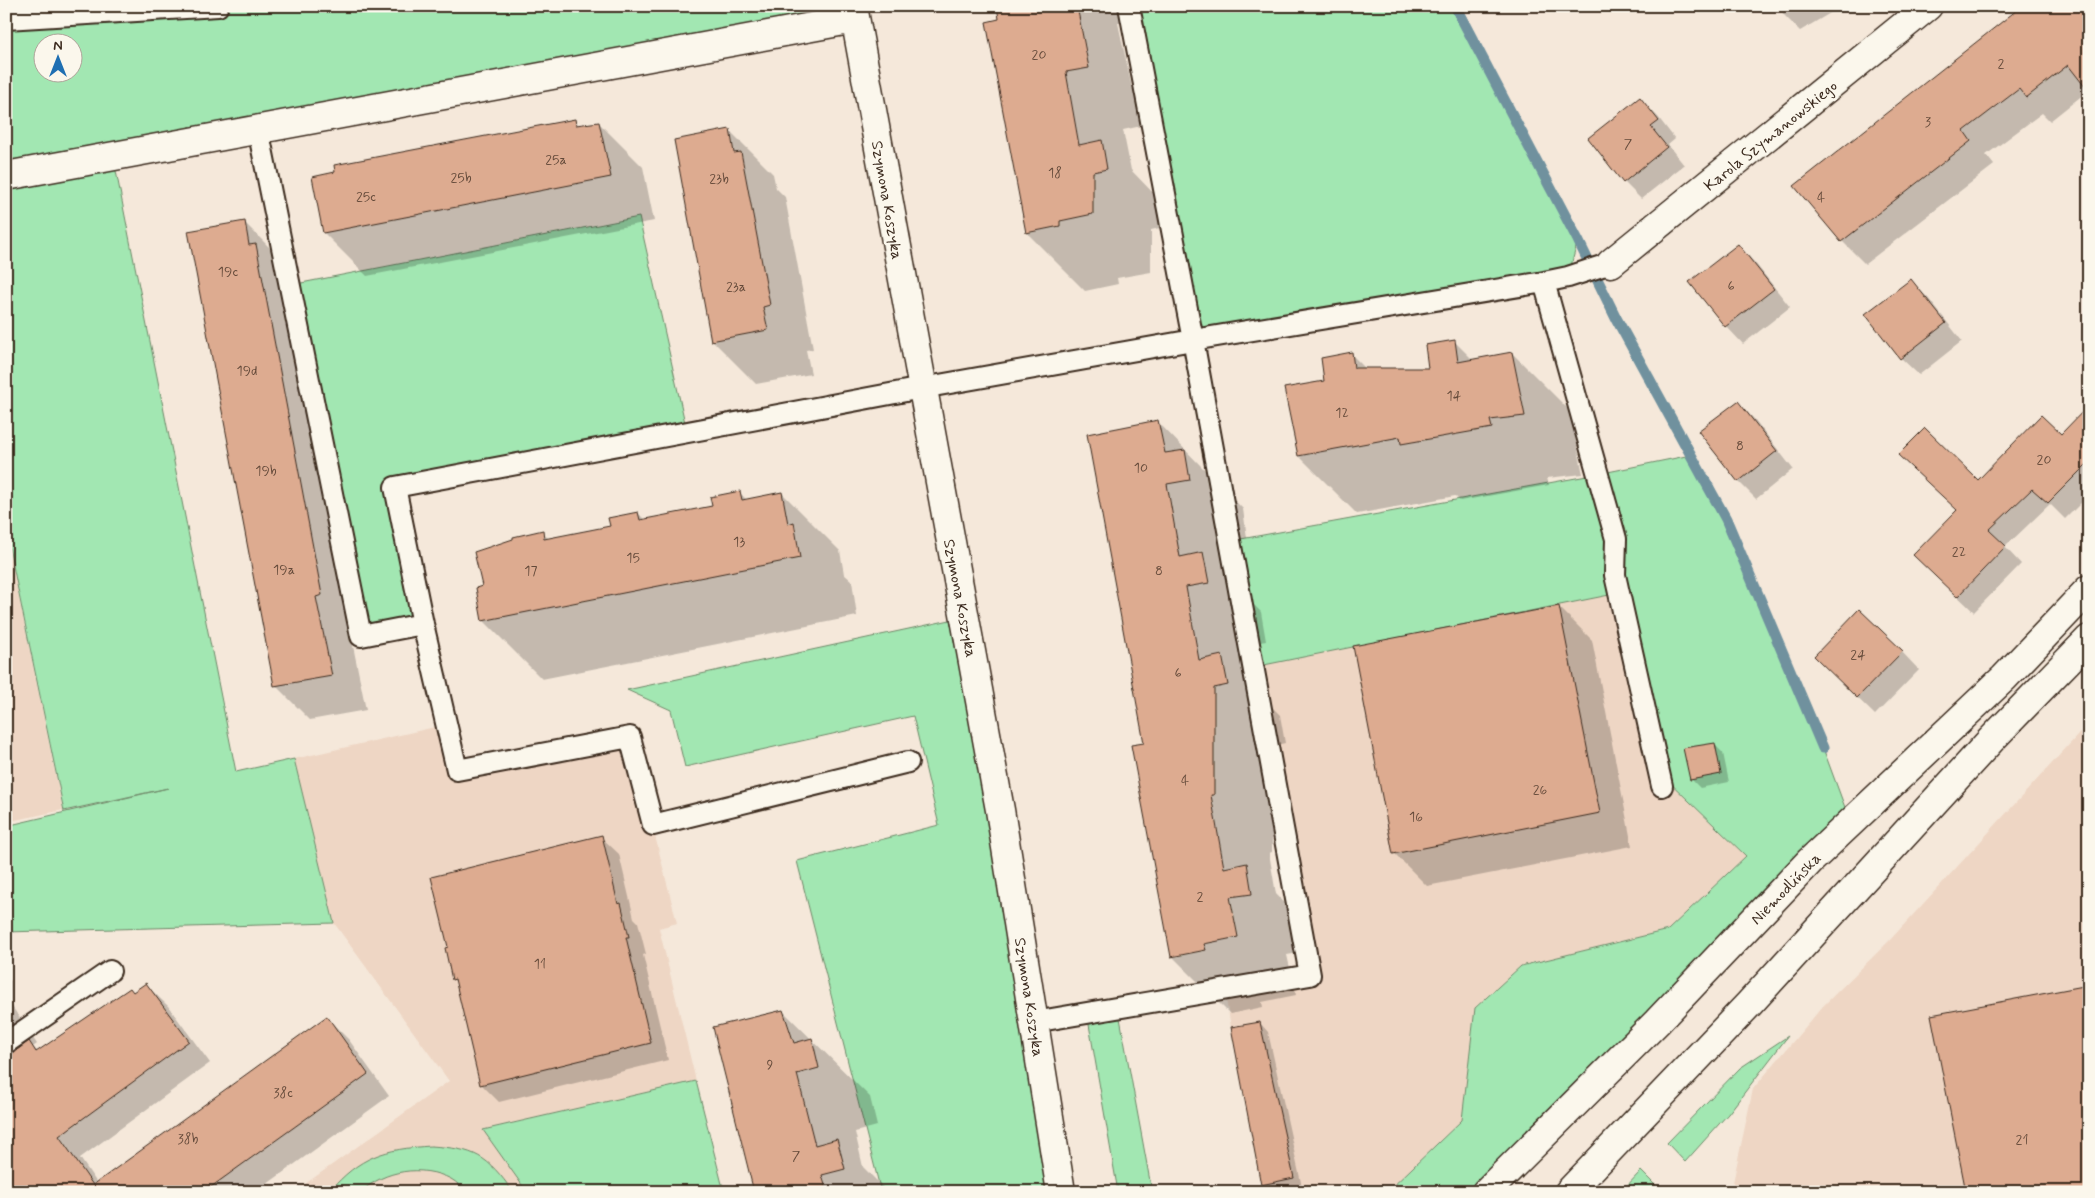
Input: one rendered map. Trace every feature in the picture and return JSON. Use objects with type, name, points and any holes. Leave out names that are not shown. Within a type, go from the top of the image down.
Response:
[{"type":"street","name":"Karola Szymanowskiego","points":[[1611,263],[1900,16],[1928,6]]},
{"type":"street","points":[[6,176],[854,13]]},
{"type":"street","name":"Szymona Koszyka","points":[[854,13],[1000,810],[1061,1192]]},
{"type":"street","name":"Niemodlińska","points":[[1486,1192],[1657,1022],[1830,841],[2004,678],[2089,589]]},
{"type":"street","points":[[1569,1192],[1749,1004],[1991,740],[2089,639]]},
{"type":"lane","points":[[6,19],[122,9],[216,6]]},
{"type":"lane","points":[[1034,1022],[1310,975],[1193,340],[1129,6]]},
{"type":"lane","points":[[258,129],[361,636],[423,624]]},
{"type":"lane","points":[[908,762],[653,826],[630,737],[457,770],[423,624],[395,487],[922,388],[1193,340],[1544,282],[1568,277],[1611,263]]},
{"type":"lane","points":[[1544,282],[1616,539],[1614,575],[1662,786]]},
{"type":"lane","points":[[6,1043],[110,971]]},
{"type":"shaded area","points":[[6,535],[63,810],[6,822]]},
{"type":"shaded area","points":[[1619,593],[1660,773],[1746,856],[1668,930],[1521,966],[1475,1008],[1462,1120],[1387,1192],[1262,1192],[1224,989],[1310,975],[1254,667]]},
{"type":"shaded area","points":[[2089,723],[2089,1192],[1731,1192],[1753,1089],[1823,1006],[1889,941]]},
{"type":"shaded area","points":[[444,725],[458,770],[630,737],[677,923],[659,928],[696,1081],[484,1130],[527,1192],[294,1192],[449,1081],[334,923],[294,759]]},
{"type":"green space","points":[[218,6],[853,6],[113,156],[236,772],[294,759],[334,923],[6,932],[6,826],[168,788],[64,811],[6,532],[6,19]]},
{"type":"green space","points":[[1129,6],[1455,6],[1578,240],[1568,277],[1193,340]]},
{"type":"green space","points":[[639,217],[687,432],[395,487],[423,624],[361,636],[291,285]]},
{"type":"green space","points":[[1691,455],[1726,519],[1823,748],[1850,821],[1486,1192],[1387,1192],[1462,1120],[1475,1008],[1521,966],[1668,930],[1746,856],[1660,773],[1619,593],[1254,667],[1230,541],[1598,474]]},
{"type":"green space","points":[[964,617],[1061,1192],[881,1192],[797,861],[939,825],[913,716],[685,767],[671,710],[627,690]]},
{"type":"green space","points":[[1118,1007],[1152,1192],[1118,1192],[1087,1013]]},
{"type":"green space","points":[[1788,1036],[1728,1114],[1685,1162],[1667,1143],[1740,1068]]},
{"type":"green space","points":[[696,1081],[724,1192],[527,1192],[483,1130]]},
{"type":"green space","points":[[431,1146],[459,1149],[479,1156],[495,1170],[513,1192],[471,1192],[440,1174],[416,1171],[392,1174],[370,1185],[361,1192],[329,1192],[351,1170],[374,1157],[400,1149]]},
{"type":"green space","points":[[1641,1171],[1662,1192],[1621,1192]]},
{"type":"building","points":[[997,6],[1077,6],[1089,68],[1066,72],[1079,145],[1102,140],[1107,169],[1093,172],[1093,214],[1060,221],[1060,226],[1026,233],[986,22],[999,19]]},
{"type":"building","points":[[2022,6],[2089,6],[2089,92],[2068,65],[2026,98],[2019,89],[1964,131],[1971,141],[1841,242],[1794,186]]},
{"type":"building","points":[[1640,97],[1659,121],[1651,127],[1667,147],[1623,183],[1588,138]]},
{"type":"building","points":[[575,119],[576,125],[599,122],[611,177],[323,233],[312,177],[335,172],[334,165]]},
{"type":"building","points":[[730,129],[734,153],[741,152],[770,305],[763,307],[768,330],[711,341],[674,140]]},
{"type":"building","points":[[245,221],[249,245],[256,244],[322,595],[316,597],[332,676],[274,686],[188,231]]},
{"type":"building","points":[[1738,244],[1774,289],[1725,327],[1689,282]]},
{"type":"building","points":[[1911,279],[1946,323],[1900,359],[1865,314]]},
{"type":"building","points":[[1455,340],[1458,362],[1512,352],[1525,416],[1490,420],[1492,428],[1401,444],[1400,437],[1298,456],[1284,388],[1324,381],[1321,358],[1352,352],[1354,368],[1428,368],[1425,345]]},
{"type":"building","points":[[1738,401],[1777,451],[1738,482],[1698,431]]},
{"type":"building","points":[[2089,405],[2089,462],[2048,503],[2032,489],[1989,530],[2006,546],[1957,597],[1913,555],[1957,510],[1898,455],[1925,428],[1978,480],[2041,415],[2061,434]]},
{"type":"building","points":[[1158,420],[1165,453],[1185,450],[1190,480],[1167,484],[1180,557],[1203,552],[1209,583],[1186,587],[1199,660],[1222,655],[1228,685],[1214,688],[1214,795],[1211,795],[1224,868],[1247,863],[1252,894],[1230,897],[1238,937],[1204,944],[1206,950],[1171,957],[1131,745],[1144,743],[1087,434]]},
{"type":"building","points":[[740,491],[742,500],[782,492],[788,524],[794,522],[800,558],[482,621],[476,588],[482,586],[474,552],[513,539],[513,537],[543,530],[544,539],[610,526],[608,518],[638,512],[640,520],[712,506],[710,497]]},
{"type":"building","points":[[1559,606],[1600,813],[1393,854],[1353,646]]},
{"type":"building","points":[[1859,609],[1903,651],[1857,698],[1814,656]]},
{"type":"building","points":[[1715,743],[1721,774],[1690,780],[1683,748]]},
{"type":"building","points":[[602,835],[618,904],[621,903],[629,937],[626,937],[651,1043],[480,1085],[455,979],[452,980],[445,948],[448,947],[431,877]]},
{"type":"building","points":[[146,983],[189,1041],[59,1136],[93,1185],[327,1016],[368,1074],[204,1192],[6,1192],[6,1055],[13,1053],[29,1041],[36,1052],[130,988],[133,992]]},
{"type":"building","points":[[2089,985],[2089,1192],[1966,1192],[1931,1015]]},
{"type":"building","points":[[783,1010],[794,1043],[812,1038],[819,1068],[797,1074],[815,1145],[837,1139],[845,1169],[822,1175],[827,1192],[754,1192],[719,1052],[713,1027]]},
{"type":"building","points":[[1260,1022],[1294,1178],[1261,1185],[1231,1027]]},
{"type":"waterway","points":[[1455,6],[1578,240],[1616,318],[1726,519],[1823,748]]}]
